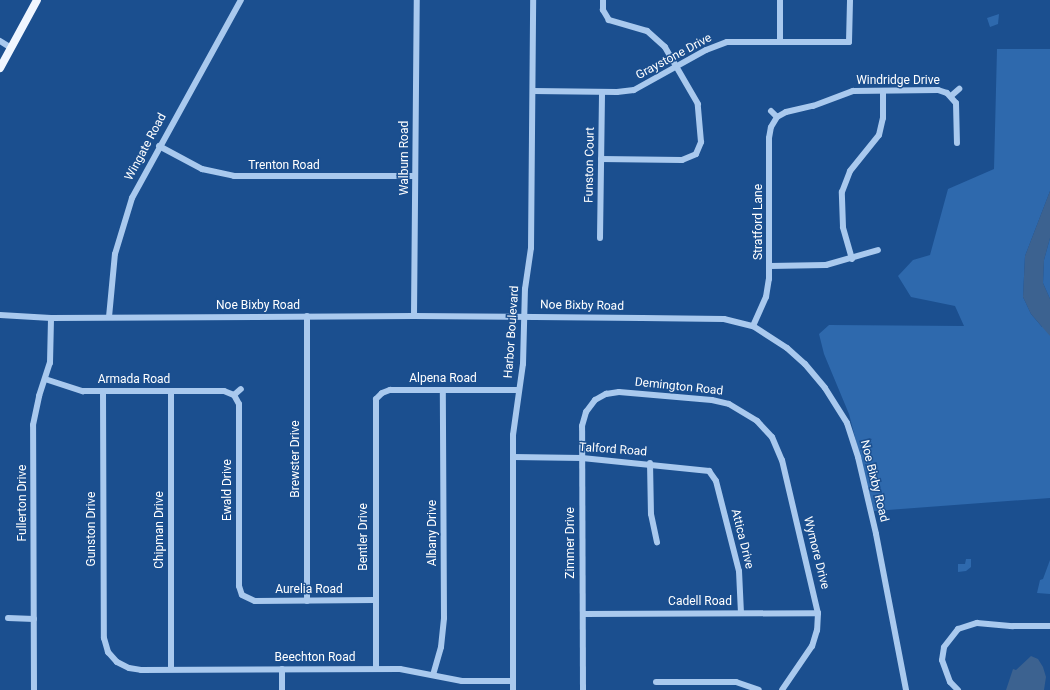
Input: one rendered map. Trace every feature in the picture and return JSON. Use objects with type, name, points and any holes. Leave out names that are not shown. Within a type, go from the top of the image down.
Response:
[{"type":"main road","points":[[0,68],[38,0]]},
{"type":"street","name":"Wingate Road","points":[[109,317],[112,274],[123,224],[132,198],[159,146],[241,0]]},
{"type":"street","name":"Walburn Road","points":[[414,316],[417,0]]},
{"type":"street","name":"Harbor Boulevard","points":[[513,690],[513,457],[523,358],[525,289],[531,248],[533,0]]},
{"type":"street","points":[[601,159],[682,160],[698,155],[701,142],[700,110],[677,67],[661,42],[652,34],[641,29],[612,22],[606,17],[603,0]]},
{"type":"street","points":[[780,0],[780,41]]},
{"type":"street","name":"Graystone Drive","points":[[532,91],[602,92],[634,90],[706,50],[727,42],[849,42],[850,0]]},
{"type":"street","points":[[0,41],[11,48]]},
{"type":"street","points":[[957,143],[957,107],[951,96],[959,89]]},
{"type":"street","points":[[852,259],[843,227],[842,192],[850,171],[879,135],[883,118],[883,90]]},
{"type":"street","name":"Windridge Drive","points":[[777,117],[786,112],[813,106],[845,93],[883,90],[938,90],[951,96]]},
{"type":"street","name":"Funston Court","points":[[600,238],[602,92]]},
{"type":"street","points":[[771,110],[777,117]]},
{"type":"street","name":"Stratford Lane","points":[[753,326],[766,297],[770,266],[770,138],[771,127],[777,117]]},
{"type":"street","name":"Trenton Road","points":[[159,146],[202,169],[218,175],[246,177],[415,176]]},
{"type":"street","points":[[770,266],[826,265],[852,259],[878,250]]},
{"type":"street","name":"Noe Bixby Road","points":[[0,315],[51,318],[524,316],[724,319],[753,326],[787,348],[805,364],[825,388],[847,423],[858,457],[876,534],[906,690]]},
{"type":"street","name":"Brewster Drive","points":[[307,316],[308,601]]},
{"type":"street","name":"Fullerton Drive","points":[[34,690],[33,425],[37,401],[50,363],[51,318]]},
{"type":"street","name":"Armada Road","points":[[45,379],[73,389],[103,392],[224,391],[234,395]]},
{"type":"street","points":[[234,395],[241,389]]},
{"type":"street","name":"Alpena Road","points":[[375,405],[378,392],[390,390],[519,390]]},
{"type":"street","name":"Albany Drive","points":[[433,675],[441,647],[444,618],[443,390]]},
{"type":"street","name":"Chipman Drive","points":[[170,391],[171,669]]},
{"type":"street","name":"Gunston Drive","points":[[103,392],[104,638],[108,652],[117,662]]},
{"type":"street","name":"Demington Road","points":[[595,400],[606,394],[619,392],[712,400],[736,407],[757,421]]},
{"type":"street","name":"Ewald Drive","points":[[234,395],[239,404],[239,586],[242,599]]},
{"type":"street","name":"Zimmer Drive","points":[[583,690],[583,419],[595,400]]},
{"type":"street","name":"Bentler Drive","points":[[375,405],[376,668]]},
{"type":"street","name":"Wymore Drive","points":[[757,421],[772,437],[782,460],[818,613],[817,630],[812,646],[782,690]]},
{"type":"street","name":"Talford Road","points":[[513,457],[582,458],[650,463],[700,468],[713,471]]},
{"type":"street","points":[[650,463],[651,514],[656,542]]},
{"type":"street","name":"Attica Drive","points":[[713,471],[739,571],[741,613]]},
{"type":"street","name":"Aurelia Road","points":[[242,599],[255,601],[375,600]]},
{"type":"street","name":"Cadell Road","points":[[582,614],[818,613]]},
{"type":"street","points":[[8,618],[34,619]]},
{"type":"street","points":[[958,690],[950,682],[942,660],[944,647],[958,629],[977,623],[1013,626],[1050,626]]},
{"type":"street","name":"Beechton Road","points":[[117,662],[135,670],[376,668],[409,670],[462,681],[513,682]]},
{"type":"street","points":[[282,669],[282,690]]},
{"type":"street","points":[[656,682],[736,682],[759,690]]},
{"type":"shaded area","points":[[999,14],[998,24],[990,27],[987,18]]},
{"type":"shaded area","points":[[997,49],[1050,49],[1050,191],[1025,256],[1023,297],[1031,314],[1042,327],[1050,327],[1050,498],[874,511],[849,414],[824,354],[819,334],[829,325],[964,326],[955,306],[911,297],[898,276],[913,260],[930,255],[948,189],[994,169]]},
{"type":"shaded area","points":[[1050,191],[1050,238],[1044,260],[1043,283],[1050,299],[1050,336],[1031,314],[1023,297],[1025,256]]},
{"type":"shaded area","points":[[1050,238],[1050,299],[1043,283],[1044,260]]},
{"type":"shaded area","points":[[966,559],[971,559],[971,567],[966,571],[958,572],[958,564],[965,564]]},
{"type":"shaded area","points":[[1050,560],[1050,594],[1037,593],[1040,580],[1043,579]]},
{"type":"shaded area","points":[[1031,656],[1038,659],[1043,667],[1046,677],[1044,690],[1006,690],[1013,669],[1016,670]]}]
